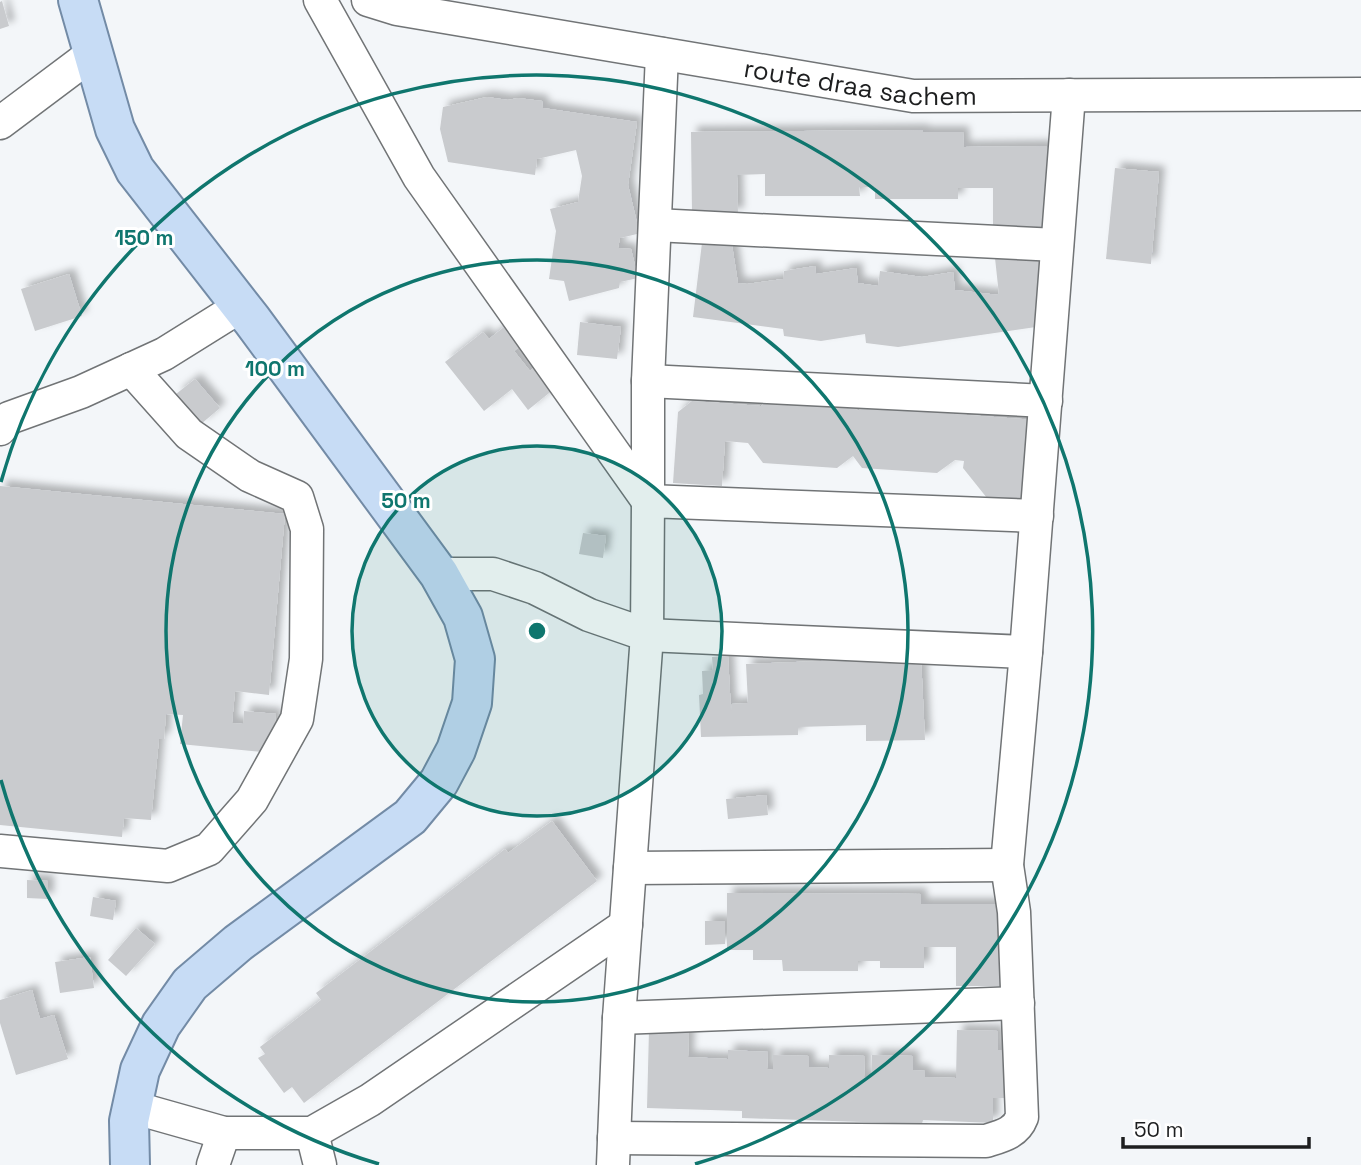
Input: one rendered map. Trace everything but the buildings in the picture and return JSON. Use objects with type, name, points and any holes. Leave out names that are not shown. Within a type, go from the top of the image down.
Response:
[{"type":"main road","points":[[78,0],[115,129],[135,170],[241,306],[439,574],[463,617],[475,659],[472,703],[456,750],[439,782],[410,817],[238,943],[190,984],[160,1025],[140,1070],[132,1107],[129,1121],[130,1165]]},
{"type":"street","points":[[320,0],[419,177],[648,501]]},
{"type":"street","name":"route draa sachem","points":[[368,0],[397,9],[913,96],[1361,94]]},
{"type":"street","points":[[0,123],[92,54]]},
{"type":"street","points":[[662,54],[648,381],[646,635],[619,1017],[613,1152],[986,1141],[1009,1134],[1019,1126],[1022,1117],[1014,912],[1007,865],[1069,95]]},
{"type":"street","points":[[655,225],[1058,245]]},
{"type":"street","points":[[0,429],[9,418],[81,393],[164,354],[241,306]]},
{"type":"street","points":[[0,852],[168,866],[209,849],[252,800],[296,719],[306,659],[307,529],[297,497],[250,476],[189,434],[131,369]]},
{"type":"street","points":[[648,381],[1046,401]]},
{"type":"street","points":[[648,501],[1037,516]]},
{"type":"street","points":[[439,574],[493,574],[535,588],[589,615],[646,635],[1026,652]]},
{"type":"street","points":[[630,868],[1007,865]]},
{"type":"street","points":[[132,1107],[224,1133],[312,1133],[370,1100],[626,925]]},
{"type":"street","points":[[619,1017],[1018,1003]]},
{"type":"street","points":[[213,1165],[224,1133]]},
{"type":"street","points":[[312,1133],[320,1165]]}]
